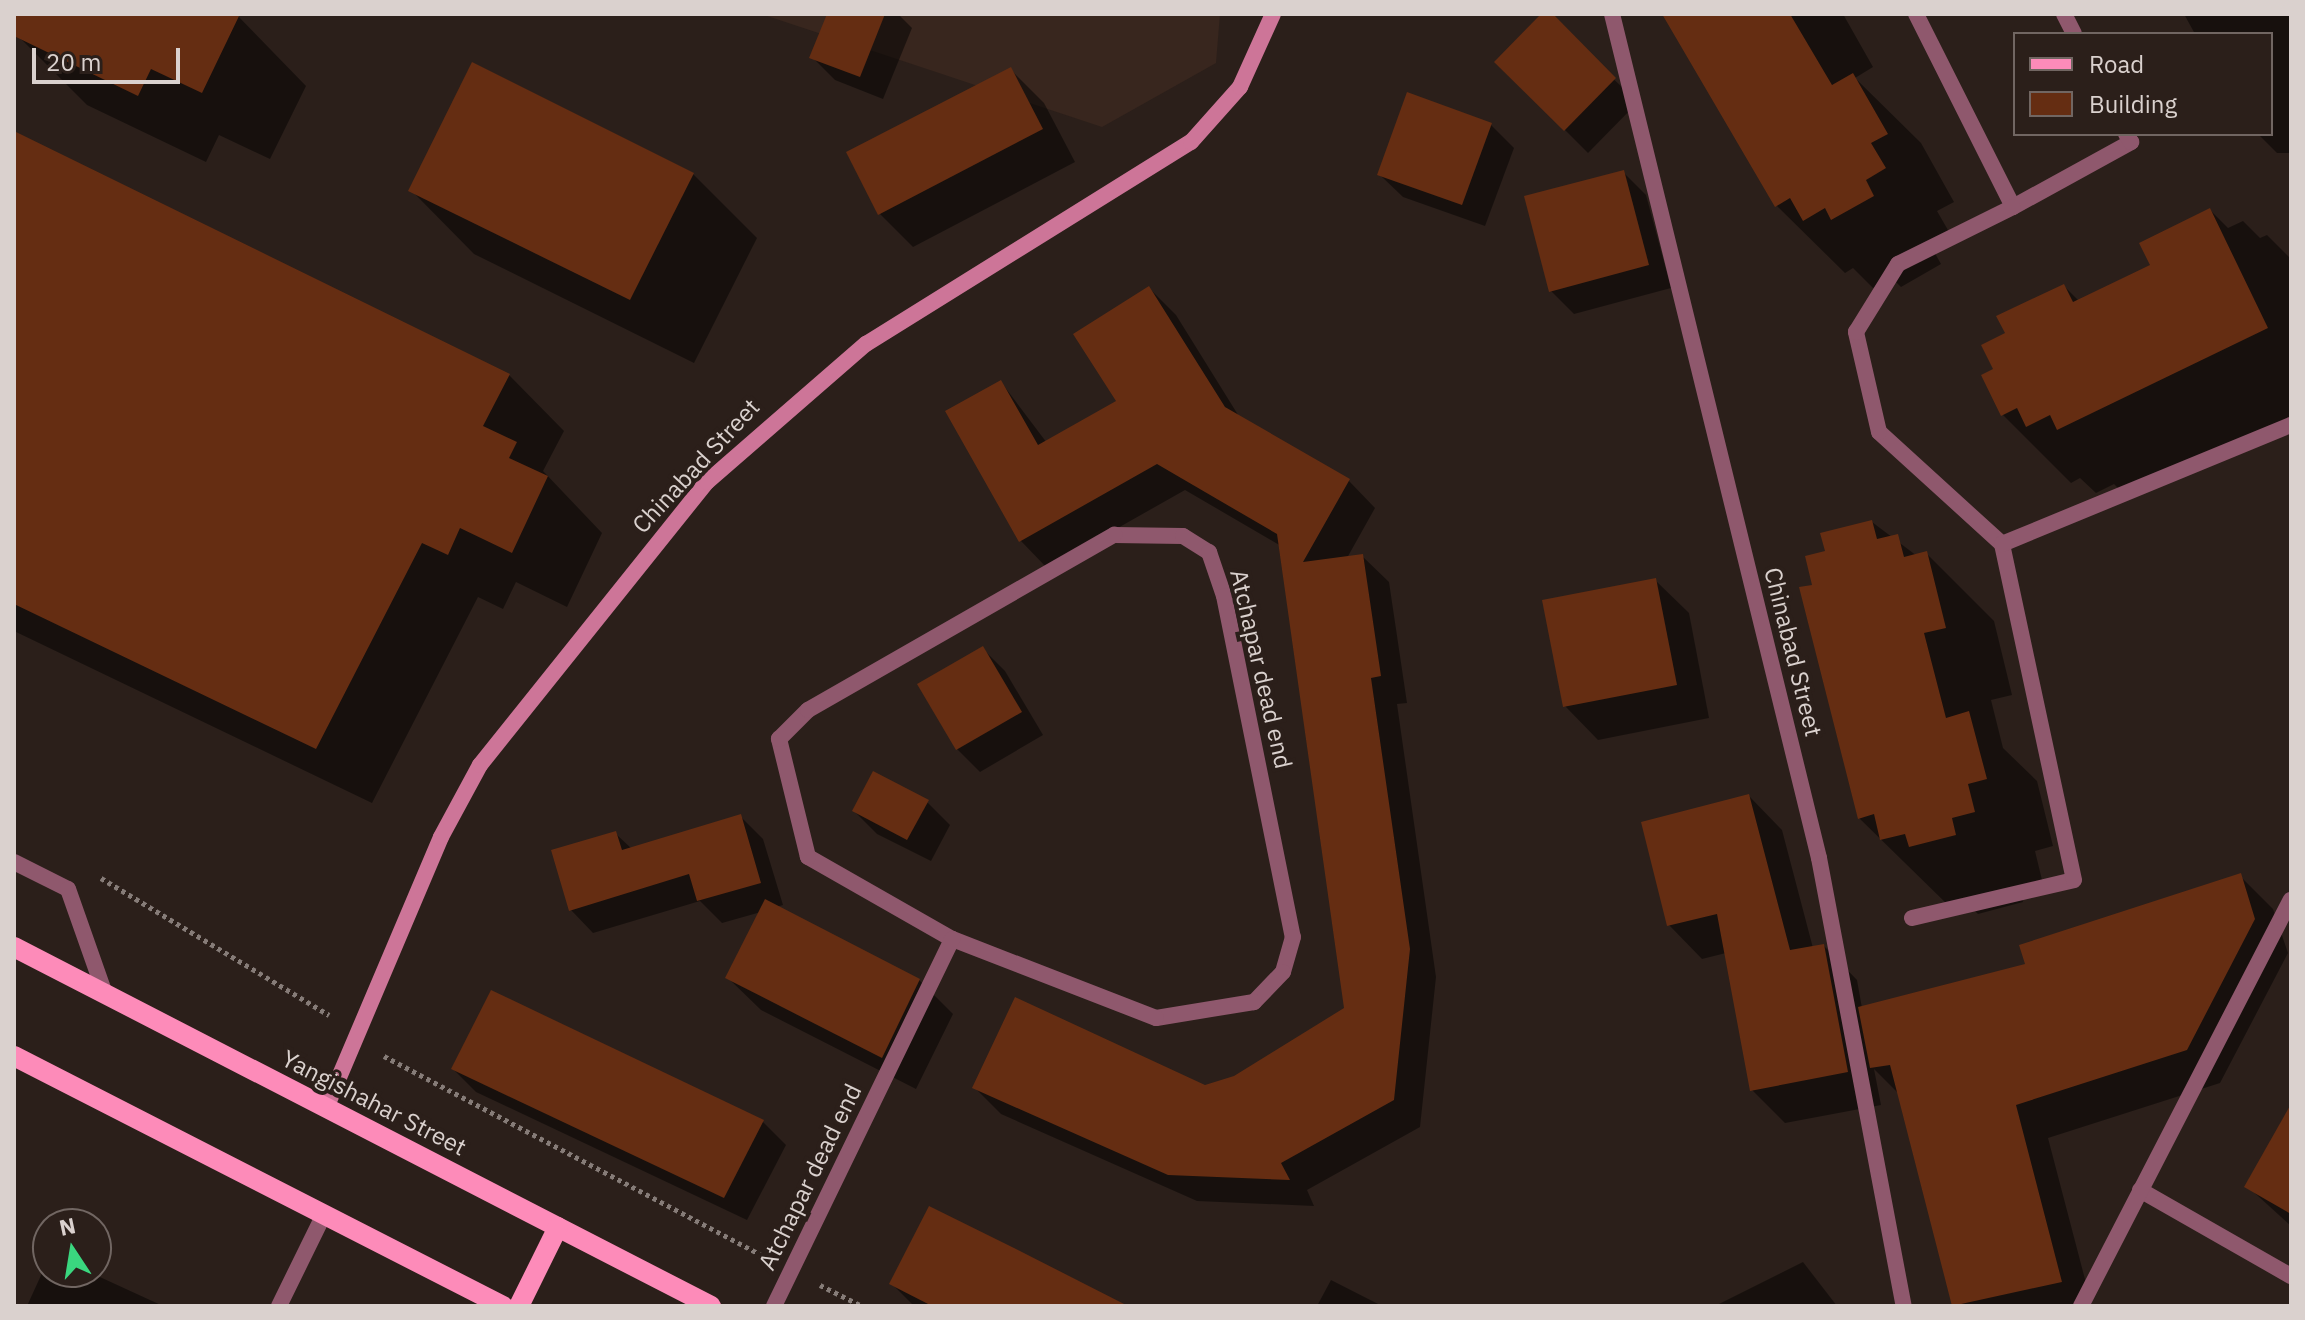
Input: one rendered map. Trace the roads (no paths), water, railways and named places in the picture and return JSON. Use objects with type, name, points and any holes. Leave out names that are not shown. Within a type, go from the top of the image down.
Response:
[{"type":"main road","name":"Yangishahar Street","points":[[14,947],[711,1306]]},
{"type":"main road","points":[[14,1056],[503,1306]]},
{"type":"main road","points":[[519,1306],[558,1227]]},
{"type":"street","name":"Chinabad Street","points":[[326,1108],[357,1042],[441,837],[480,765],[707,482],[866,344],[1191,142],[1240,87],[1273,14]]},
{"type":"street","name":"Chinabad Street","points":[[1612,14],[1825,887],[1904,1306]]},
{"type":"street","points":[[1916,14],[2013,207]]},
{"type":"street","points":[[2064,14],[2073,32]]},
{"type":"street","points":[[1912,918],[2074,880],[2002,544],[1879,432],[1856,332],[1898,264],[2013,207],[2131,142],[2127,136]]},
{"type":"street","points":[[2002,544],[2291,425]]},
{"type":"street","name":"Atchapar dead end","points":[[1114,535],[1183,536],[1209,552],[1224,596],[1293,937],[1283,972],[1254,1002],[1156,1018],[952,939],[808,857],[779,739],[808,710],[1114,535]]},
{"type":"street","points":[[14,862],[68,889],[105,994]]},
{"type":"street","points":[[2081,1306],[2291,900]]},
{"type":"street","name":"Atchapar dead end","points":[[774,1306],[952,939]]},
{"type":"street","points":[[2140,1190],[2291,1276]]},
{"type":"street","points":[[279,1306],[324,1214]]}]
